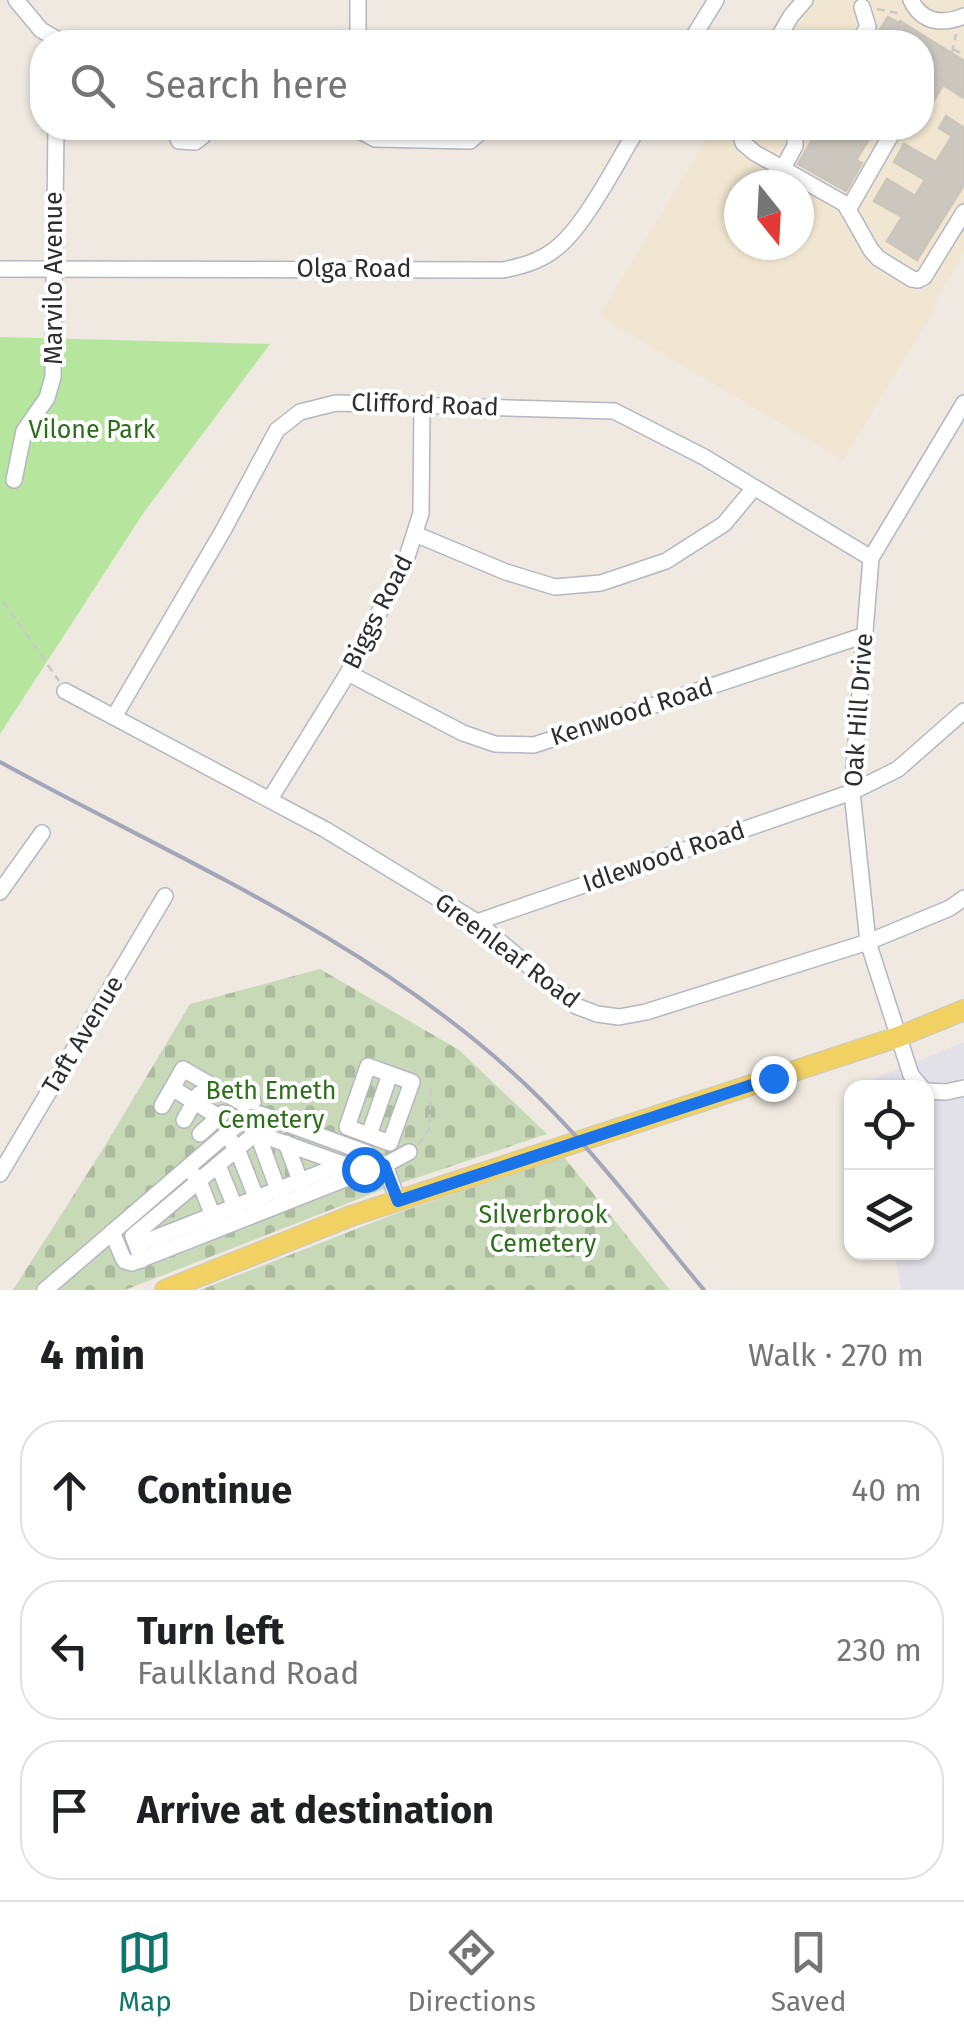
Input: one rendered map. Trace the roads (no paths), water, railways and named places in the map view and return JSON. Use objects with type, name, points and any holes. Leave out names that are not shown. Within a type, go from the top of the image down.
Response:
[{"type":"main road","points":[[166,1290],[351,1216],[898,1037],[964,1010]]},
{"type":"street","points":[[16,0],[40,30]]},
{"type":"street","points":[[358,0],[358,30]]},
{"type":"street","points":[[697,30],[716,0]]},
{"type":"street","points":[[783,30],[806,0]]},
{"type":"street","points":[[866,30],[870,8]]},
{"type":"street","points":[[908,10],[926,19],[960,22]]},
{"type":"street","name":"Marvilo Avenue","points":[[14,480],[24,431],[52,387],[56,140]]},
{"type":"street","name":"Olga Road","points":[[0,268],[503,270],[534,263],[557,249],[580,223],[631,140]]},
{"type":"street","points":[[742,140],[845,204],[870,250],[912,279],[924,278],[964,212]]},
{"type":"street","points":[[783,168],[795,140]]},
{"type":"street","points":[[848,210],[888,140]]},
{"type":"street","name":"Clifford Road","points":[[114,717],[277,430],[300,412],[336,403],[614,411],[704,457],[870,558]]},
{"type":"street","name":"Oak Hill Drive","points":[[916,1080],[868,942],[852,792],[870,558],[964,403]]},
{"type":"street","name":"Biggs Road","points":[[270,799],[348,673],[406,560],[421,513],[422,404]]},
{"type":"street","points":[[416,534],[506,572],[555,587],[602,583],[666,561],[724,524],[754,488]]},
{"type":"street","name":"Kenwood Road","points":[[348,673],[463,733],[495,744],[534,745],[864,635]]},
{"type":"street","name":"Greenleaf Road","points":[[65,691],[326,830],[476,922],[576,1006],[597,1014],[620,1017],[646,1012],[868,942],[950,908],[964,898]]},
{"type":"street","name":"Idlewood Road","points":[[476,922],[852,792],[898,769],[964,711]]},
{"type":"street","points":[[0,892],[42,833]]},
{"type":"street","name":"Taft Avenue","points":[[0,1174],[165,896]]},
{"type":"street","points":[[139,1252],[324,1179],[358,1174],[368,1159],[376,1109],[368,1066],[347,1127],[376,1109],[412,1082],[401,1113]]},
{"type":"street","points":[[189,1111],[206,1082]]},
{"type":"street","points":[[189,1111],[206,1082]]},
{"type":"street","points":[[206,1082],[250,1111],[286,1143],[343,1164],[324,1179]]},
{"type":"street","points":[[934,1090],[964,1088]]},
{"type":"street","points":[[357,1097],[376,1109],[401,1113]]},
{"type":"street","points":[[376,1109],[401,1113]]},
{"type":"street","points":[[189,1111],[250,1111],[368,1159],[409,1152]]},
{"type":"street","points":[[139,1252],[134,1236],[139,1220],[187,1167],[250,1111]]},
{"type":"street","points":[[44,1290],[112,1232],[162,1212],[237,1149],[250,1111]]},
{"type":"street","points":[[250,1111],[281,1196]]},
{"type":"street","points":[[226,1134],[237,1149],[259,1205]]},
{"type":"street","points":[[286,1143],[302,1188]]},
{"type":"street","points":[[368,1159],[398,1201]]},
{"type":"street","points":[[218,1165],[237,1214]]},
{"type":"street","points":[[187,1167],[199,1181],[216,1222]]},
{"type":"street","points":[[180,1197],[194,1231]]},
{"type":"street","points":[[162,1212],[170,1232]]},
{"type":"street","points":[[112,1232],[125,1262],[132,1263],[139,1252],[170,1232],[194,1231]]},
{"type":"railway","points":[[0,762],[266,902],[395,981],[455,1025],[513,1073],[564,1124],[704,1290]]},
{"type":"park label","name":"Vilone Park","points":[[92,430]]},
{"type":"park label","name":"Beth Emeth Cemetery","points":[[271,1106]]},
{"type":"park label","name":"Silverbrook Cemetery","points":[[543,1230]]}]
